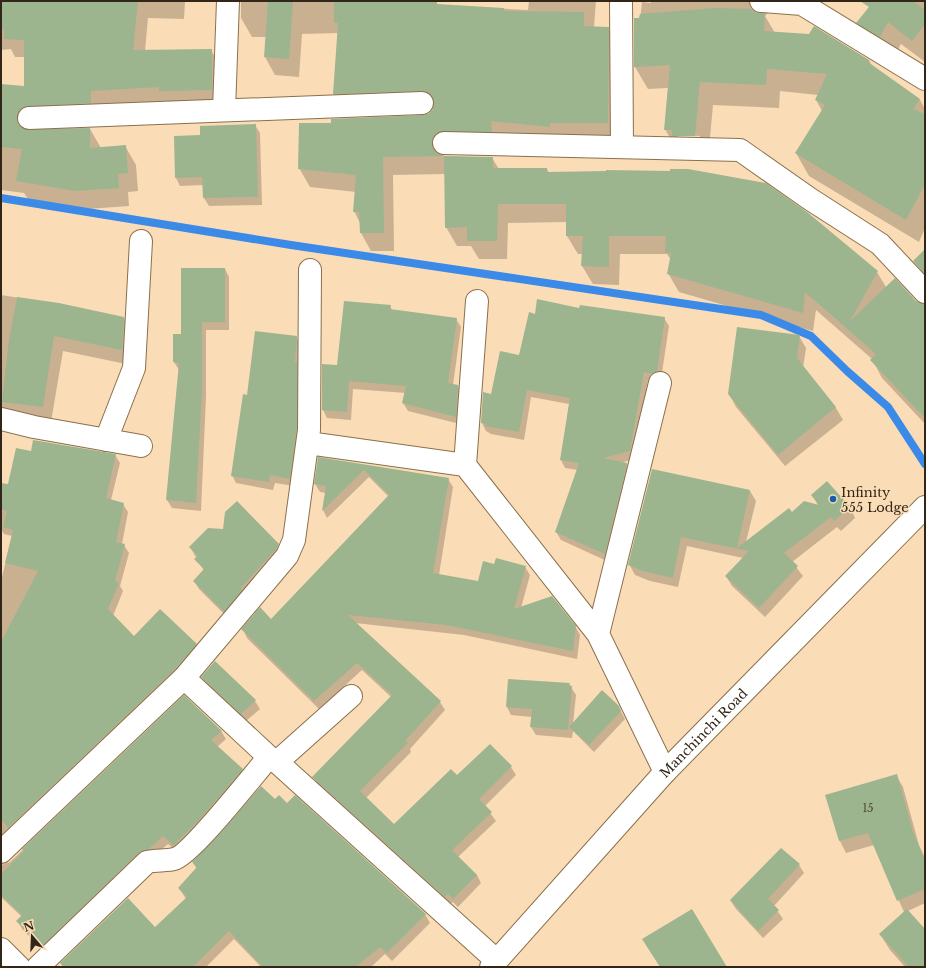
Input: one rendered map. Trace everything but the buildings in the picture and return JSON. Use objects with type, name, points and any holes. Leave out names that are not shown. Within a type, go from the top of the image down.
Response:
[{"type":"main road","points":[[224,110],[228,1]]},
{"type":"main road","points":[[621,1],[622,147]]},
{"type":"main road","points":[[760,1],[802,4],[925,79]]},
{"type":"main road","points":[[29,118],[422,102]]},
{"type":"main road","points":[[444,143],[740,150],[810,199],[880,244],[925,292]]},
{"type":"main road","points":[[106,440],[134,368],[141,242]]},
{"type":"main road","points":[[1,852],[184,678],[287,556],[294,540],[308,443],[310,270]]},
{"type":"main road","points":[[478,301],[465,465],[598,634],[665,772]]},
{"type":"main road","points":[[598,634],[660,383]]},
{"type":"main road","points":[[1,419],[34,427],[141,446]]},
{"type":"main road","points":[[308,443],[465,465]]},
{"type":"main road","name":"Manchinchi Road","points":[[494,964],[665,772],[925,507]]},
{"type":"main road","points":[[184,678],[494,964]]},
{"type":"main road","points":[[38,967],[147,862],[160,859],[175,859],[194,845],[273,760],[351,696]]},
{"type":"main road","points":[[1,949],[19,967]]},
{"type":"waterway","points":[[1,198],[291,245],[761,315],[811,336],[847,371],[888,407],[925,464]]},
{"type":"place","name":"Infinity 555 Lodge","points":[[833,499]]}]
